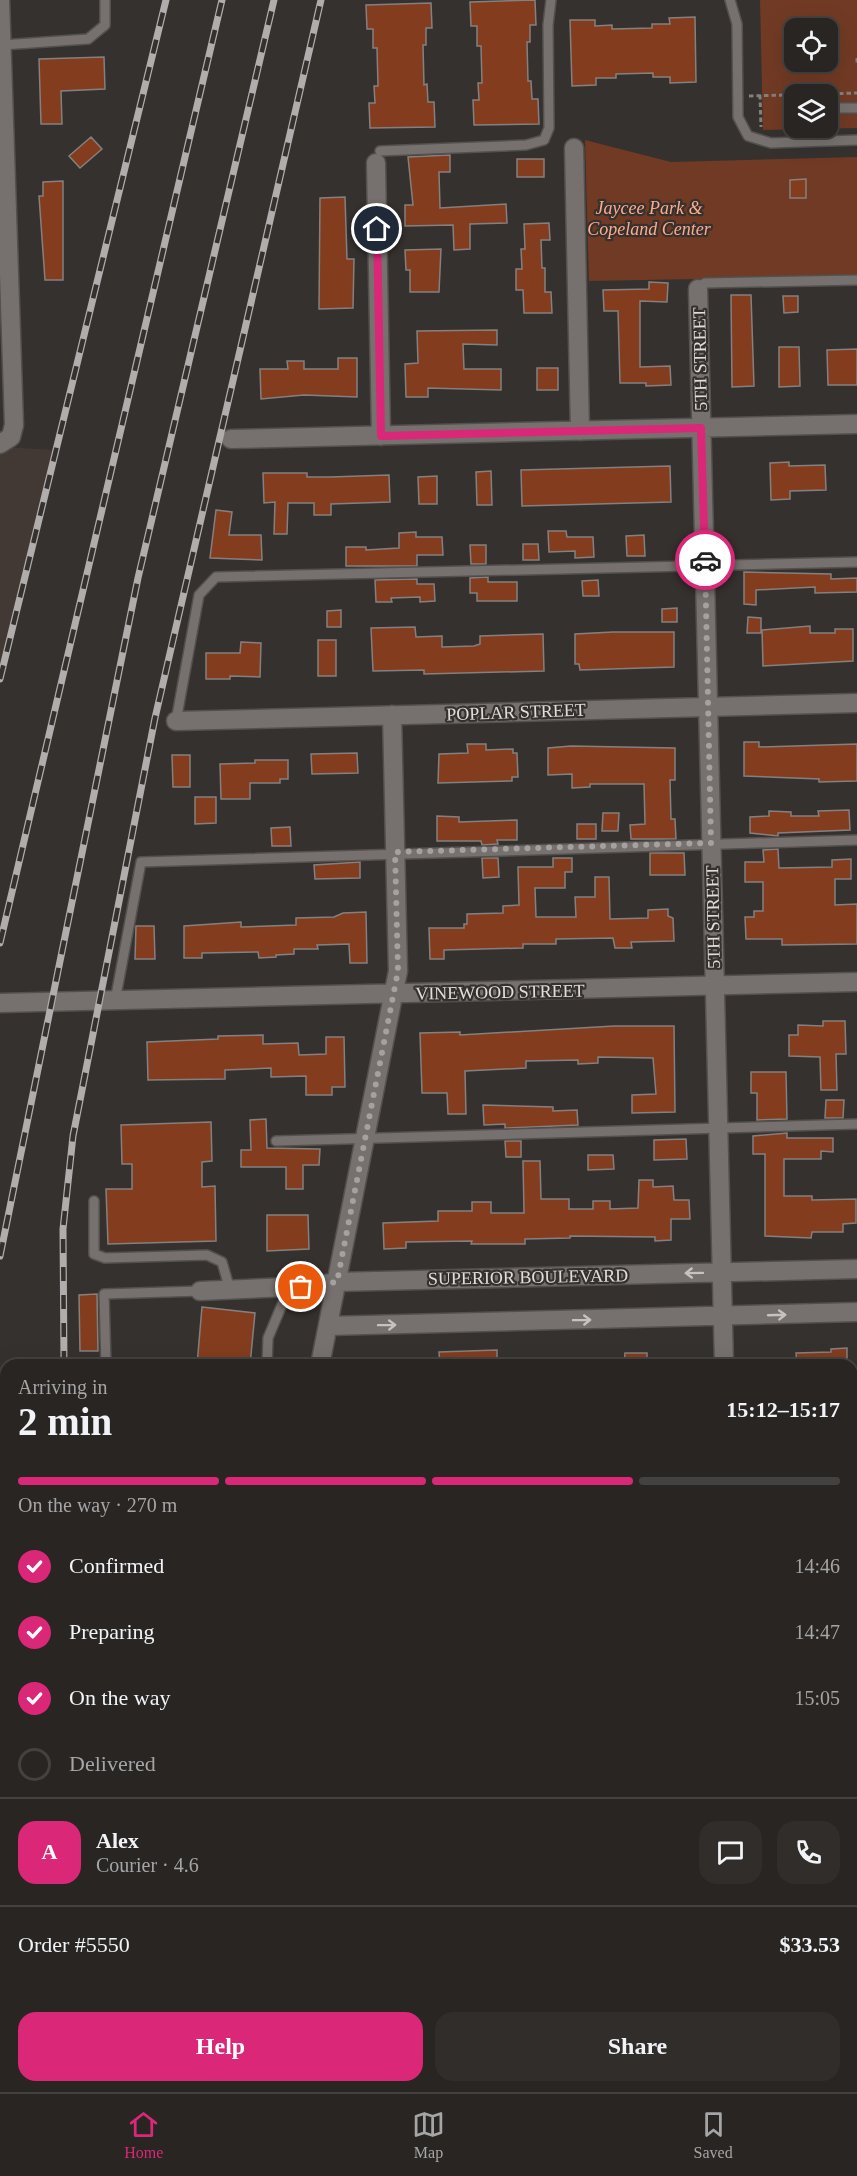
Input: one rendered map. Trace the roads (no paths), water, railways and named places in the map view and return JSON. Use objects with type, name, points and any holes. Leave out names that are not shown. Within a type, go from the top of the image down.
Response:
[{"type":"street","points":[[0,0],[14,418],[5,441]]},
{"type":"street","points":[[574,148],[580,430]]},
{"type":"street","points":[[378,157],[381,436]]},
{"type":"street","name":"5TH STREET","points":[[698,289],[724,1359]]},
{"type":"street","points":[[231,439],[857,424]]},
{"type":"street","name":"POPLAR STREET","points":[[176,722],[857,703]]},
{"type":"street","points":[[321,1359],[398,971],[392,715]]},
{"type":"street","name":"VINEWOOD STREET","points":[[0,1003],[857,982]]},
{"type":"street","name":"SUPERIOR BOULEVARD","points":[[200,1291],[289,1288],[337,1282],[857,1269]]},
{"type":"street","points":[[328,1326],[857,1312]]},
{"type":"lane","points":[[2,45],[88,39],[105,26],[105,0]]},
{"type":"lane","points":[[378,157],[526,146],[544,140],[549,128],[548,25],[551,0]]},
{"type":"lane","points":[[730,0],[737,24],[738,117],[748,136],[771,142],[857,141]]},
{"type":"lane","points":[[838,108],[857,108]]},
{"type":"lane","points":[[800,138],[800,142]]},
{"type":"lane","points":[[698,289],[705,283],[857,280]]},
{"type":"lane","points":[[176,722],[199,595],[216,577],[857,562]]},
{"type":"lane","points":[[115,1001],[141,862],[395,852],[857,840]]},
{"type":"lane","points":[[276,1141],[857,1124]]},
{"type":"lane","points":[[94,1201],[94,1254],[105,1258],[207,1255],[222,1262],[230,1290]]},
{"type":"lane","points":[[267,1359],[268,1338],[289,1288]]},
{"type":"lane","points":[[106,1359],[104,1294],[200,1291]]},
{"type":"railway","points":[[0,679],[166,0]]},
{"type":"railway","points":[[0,943],[222,0]]},
{"type":"railway","points":[[0,1256],[138,578],[274,0]]},
{"type":"railway","points":[[64,1359],[63,1229],[73,1136],[155,718],[321,0]]},
{"type":"park label","name":"Jaycee Park & Copeland Center","points":[[649,218]]}]
